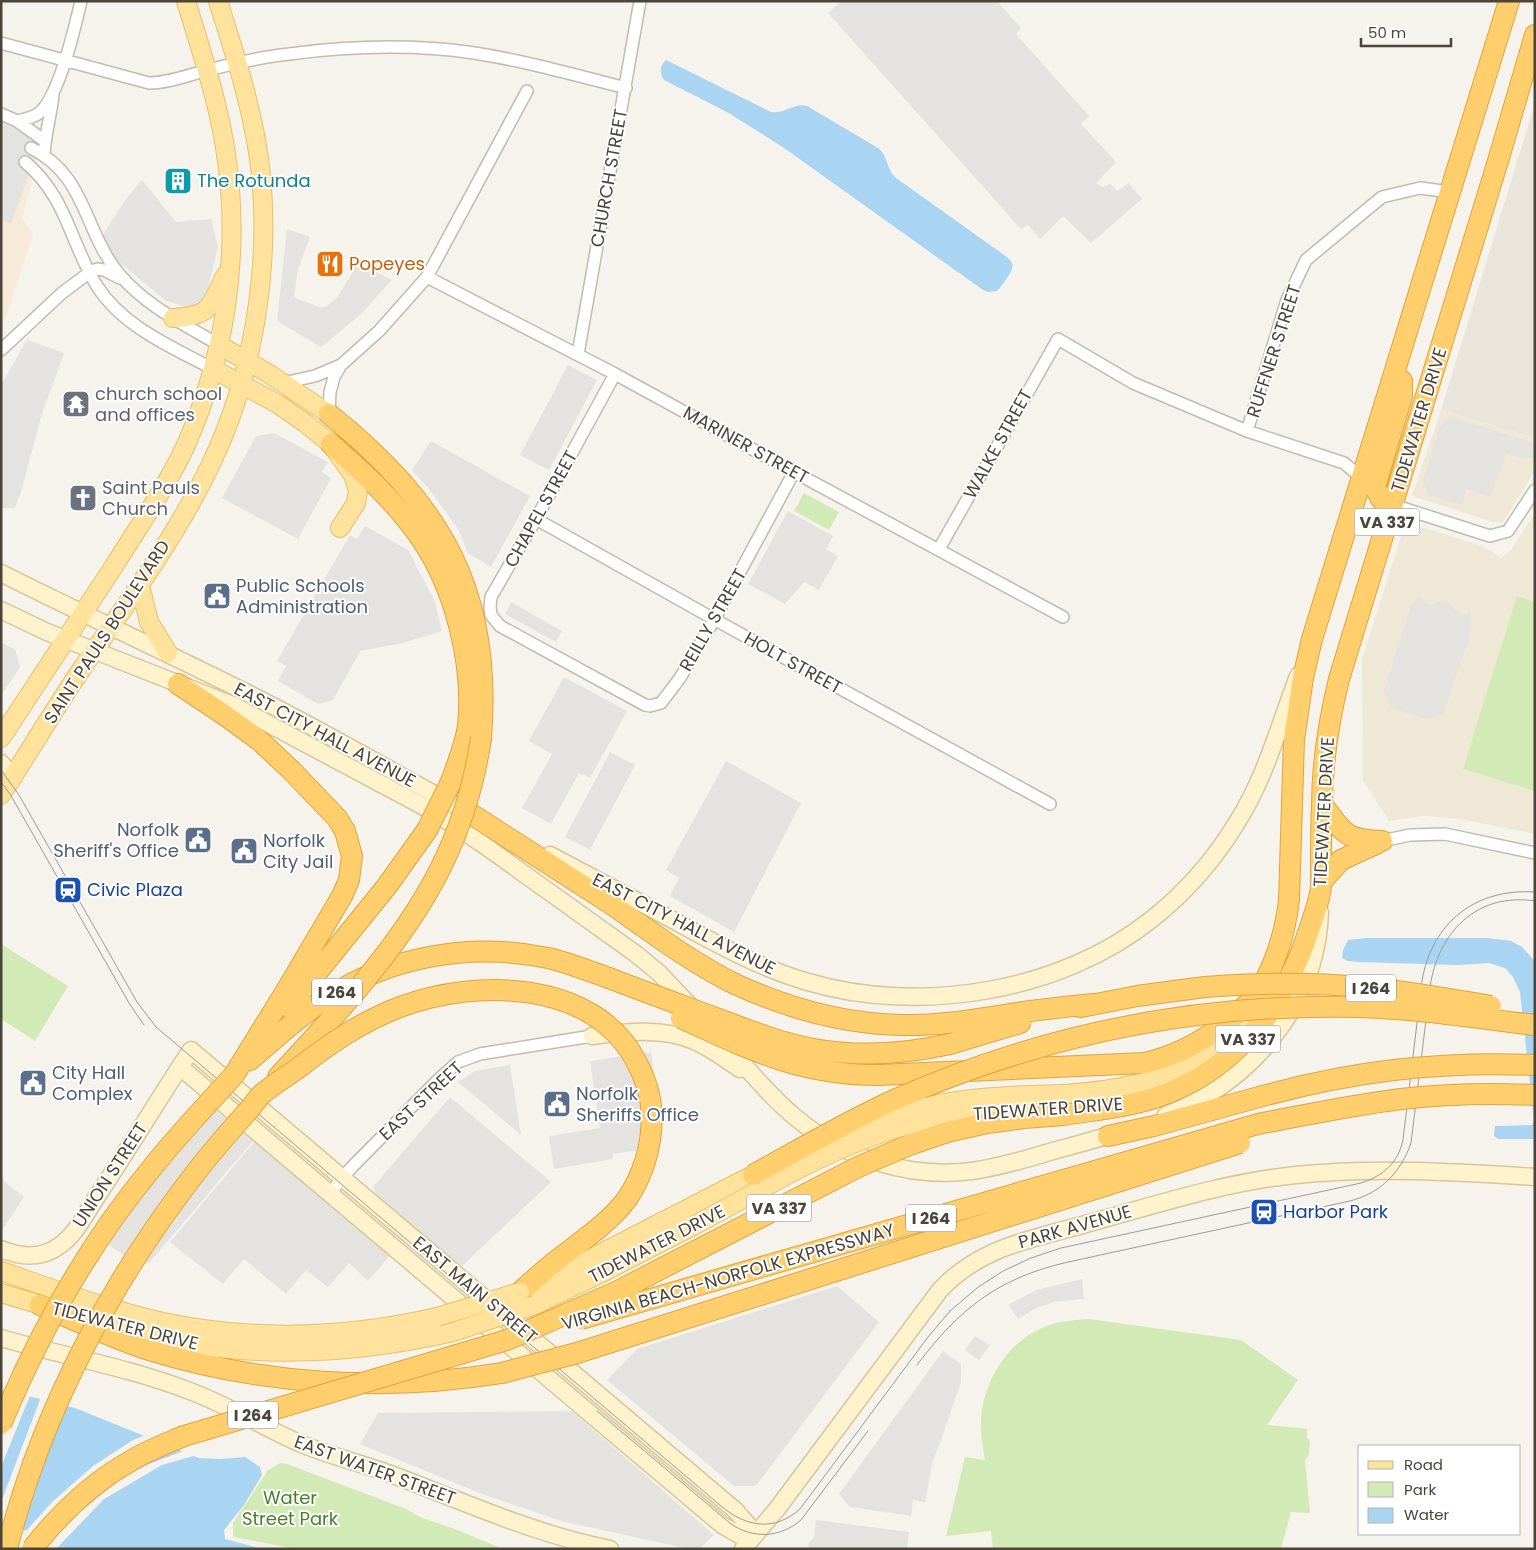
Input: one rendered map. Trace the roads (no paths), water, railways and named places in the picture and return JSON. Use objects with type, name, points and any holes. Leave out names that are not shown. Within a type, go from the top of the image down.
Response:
[{"type":"highway","name":"VA 337","points":[[1498,37],[1500,1]]},
{"type":"highway","name":"TIDEWATER DRIVE","points":[[1256,995],[1279,949],[1287,916],[1294,740],[1303,678],[1312,639],[1509,1]]},
{"type":"highway","name":"TIDEWATER DRIVE","points":[[1064,1105],[1103,1109],[1141,1102],[1177,1090],[1210,1071],[1240,1048],[1263,1020],[1292,975],[1306,940],[1320,887],[1322,804],[1327,739],[1335,697],[1535,35]]},
{"type":"highway","points":[[1498,161],[1527,98],[1535,73]]},
{"type":"highway","points":[[1392,505],[1381,498],[1375,487],[1402,396],[1403,346]]},
{"type":"highway","points":[[7,1549],[28,1478],[66,1384],[106,1306],[142,1247],[172,1202],[214,1150],[364,982],[393,945],[425,898],[447,856],[464,814],[470,793],[481,738],[483,698],[479,643],[467,595],[452,556],[429,515],[396,475],[356,436],[329,414]]},
{"type":"highway","points":[[234,1075],[387,886],[427,830],[450,784],[467,728],[469,687],[462,638],[446,587],[432,556],[413,527],[392,502],[331,444]]},
{"type":"highway","points":[[178,684],[242,727],[291,770],[337,818],[345,831],[352,856],[349,880],[342,896],[234,1075]]},
{"type":"highway","points":[[1322,804],[1340,828],[1351,837],[1364,841],[1382,841]]},
{"type":"highway","points":[[468,812],[705,967],[742,987],[796,1007],[838,1018],[865,1022],[922,1025],[963,1022],[1024,1012],[1094,1004]]},
{"type":"highway","points":[[1320,887],[1340,860],[1382,841]]},
{"type":"highway","name":"I 264","points":[[1,1424],[15,1390],[49,1323],[94,1247],[150,1169],[234,1075],[306,1012],[360,979],[412,961],[461,952],[497,952],[534,956],[571,964],[758,1034],[814,1049],[857,1054],[896,1053],[950,1044],[1048,1015],[1094,1004],[1159,992],[1204,987],[1270,984],[1360,987],[1440,998],[1535,1016]]},
{"type":"highway","name":"VA 337","points":[[609,978],[666,1012],[772,1058],[818,1070],[879,1075],[1145,1063],[1170,1056],[1204,1039],[1236,1015],[1256,995]]},
{"type":"highway","points":[[262,1095],[341,1036],[373,1019],[410,1003],[450,994],[475,991],[515,991],[553,997],[582,1008],[611,1028],[628,1047],[644,1080],[650,1101],[651,1141],[642,1170],[627,1199],[600,1228],[557,1260],[527,1298]]},
{"type":"highway","points":[[753,1175],[854,1119],[947,1078],[1038,1048],[1127,1026],[1211,1013],[1320,1007],[1404,1010],[1535,1025]]},
{"type":"highway","points":[[1108,1136],[1154,1126],[1325,1080],[1388,1069],[1471,1063],[1535,1065]]},
{"type":"highway","name":"VIRGINIA BEACH-NORFOLK EXPRESSWAY","points":[[507,1340],[1258,1124],[1356,1106],[1447,1095],[1535,1095]]},
{"type":"highway","name":"VA 337","points":[[507,1340],[616,1292],[858,1167],[893,1151],[940,1134],[968,1127],[1024,1118],[1064,1105]]},
{"type":"highway","points":[[40,1305],[144,1348],[213,1366],[260,1375],[365,1384],[442,1382],[502,1373],[577,1353],[1356,1106]]},
{"type":"highway","name":"I 264","points":[[32,1549],[44,1533],[87,1493],[128,1462],[154,1448],[184,1436],[507,1340]]},
{"type":"main road","name":"SAINT PAULS BOULEVARD","points":[[1,738],[168,480],[194,424],[213,369],[224,318],[231,264],[232,222],[228,167],[220,119],[186,1]]},
{"type":"main road","name":"SAINT PAULS BOULEVARD","points":[[1,796],[184,515],[208,471],[224,434],[241,383],[255,323],[261,280],[263,215],[261,174],[255,132],[238,63],[218,1]]},
{"type":"main road","points":[[173,318],[197,315],[208,309],[231,264]]},
{"type":"main road","points":[[219,345],[283,383],[329,414]]},
{"type":"main road","points":[[213,369],[241,383],[292,414],[331,444],[353,475],[358,490],[356,503],[340,528]]},
{"type":"main road","name":"EAST CITY HALL AVENUE","points":[[1,573],[168,653],[281,710],[468,812],[735,953],[770,969],[796,978],[848,991],[891,996],[943,996],[1002,987],[1063,969],[1103,952],[1151,920],[1170,904],[1199,874],[1232,830],[1256,787],[1312,639]]},
{"type":"main road","points":[[140,585],[149,622],[168,653]]},
{"type":"main road","name":"EAST CITY HALL AVENUE","points":[[1,610],[41,630],[217,698],[252,714],[430,810],[470,835],[649,964],[681,995],[759,1082],[794,1117],[829,1141],[872,1160],[913,1170],[954,1172],[985,1169],[1017,1162],[1108,1136],[1173,1113],[1204,1098],[1235,1076],[1271,1040],[1299,997],[1314,958],[1319,923],[1320,887]]},
{"type":"main road","points":[[1,763],[13,776]]},
{"type":"main road","name":"TIDEWATER DRIVE","points":[[1,1293],[169,1341],[190,1345],[260,1351],[303,1352],[367,1347],[453,1332],[492,1320],[580,1264],[860,1142],[897,1128],[937,1119],[978,1113],[1064,1105],[1107,1090],[1133,1086],[1157,1079],[1203,1055],[1227,1035],[1245,1014],[1256,995]]},
{"type":"main road","points":[[592,1036],[647,1032],[682,1037],[716,1053],[759,1082]]},
{"type":"main road","name":"EAST MAIN STREET","points":[[191,1050],[736,1510],[750,1541]]},
{"type":"main road","name":"UNION STREET","points":[[1,1249],[19,1255],[35,1255],[53,1250],[66,1241],[191,1050]]},
{"type":"main road","name":"EAST MAIN STREET","points":[[180,1067],[722,1525],[750,1541]]},
{"type":"main road","name":"TIDEWATER DRIVE","points":[[691,1217],[753,1175],[865,1126],[920,1108],[965,1100],[1064,1105]]},
{"type":"main road","name":"PARK AVENUE","points":[[750,1541],[777,1509],[940,1290],[962,1270],[995,1251],[1184,1197],[1278,1177],[1337,1171],[1398,1169],[1535,1177]]},
{"type":"main road","points":[[1,1271],[126,1312],[169,1323],[212,1330],[267,1334],[317,1334],[373,1329],[437,1318],[527,1298]]},
{"type":"main road","name":"EAST WATER STREET","points":[[1,1338],[135,1373],[185,1389],[235,1410],[301,1444],[389,1473],[536,1530],[610,1549]]},
{"type":"street","points":[[17,120],[30,118],[39,113],[53,93],[65,61],[81,1]]},
{"type":"street","name":"CHURCH STREET","points":[[578,354],[640,1]]},
{"type":"street","points":[[1,42],[149,83],[167,82],[207,70],[273,56],[346,48],[406,48],[446,50],[520,61],[626,88]]},
{"type":"street","points":[[283,383],[315,376],[341,365],[379,332],[427,277],[527,91]]},
{"type":"street","points":[[44,155],[53,93]]},
{"type":"street","points":[[1,114],[17,120],[45,141]]},
{"type":"street","points":[[31,148],[44,155],[61,169],[70,181],[105,253],[124,280],[145,299],[219,345]]},
{"type":"street","points":[[25,162],[44,180],[59,205],[101,292],[127,319],[152,336],[213,369]]},
{"type":"street","name":"RUFFNER STREET","points":[[1247,431],[1287,300],[1306,260],[1382,197],[1420,188],[1450,192]]},
{"type":"street","points":[[1,350],[62,293],[90,272],[97,269],[104,270],[124,280]]},
{"type":"street","name":"MARINER STREET","points":[[427,277],[578,354],[1063,617]]},
{"type":"street","name":"WALKE STREET","points":[[939,549],[1058,339],[1133,383],[1247,431]]},
{"type":"street","points":[[329,414],[331,387],[341,365]]},
{"type":"street","name":"CHAPEL STREET","points":[[598,680],[500,626],[494,621],[490,607],[492,597],[615,374]]},
{"type":"street","points":[[1247,431],[1344,463],[1362,478]]},
{"type":"street","name":"REILLY STREET","points":[[598,680],[645,705],[656,705],[661,702],[680,678],[714,620],[794,472]]},
{"type":"street","points":[[1392,505],[1490,536],[1508,532],[1535,490]]},
{"type":"street","name":"HOLT STREET","points":[[536,519],[714,620],[1050,804]]},
{"type":"street","points":[[1382,841],[1410,835],[1445,834],[1535,853]]},
{"type":"street","name":"EAST STREET","points":[[330,1193],[437,1081],[458,1062],[480,1054],[592,1036]]},
{"type":"water","points":[[666,60],[771,112],[802,105],[807,106],[878,148],[884,154],[890,170],[896,178],[1007,257],[1013,266],[1008,277],[997,291],[988,292],[983,290],[784,148],[727,112],[664,80],[661,70],[662,64]]},
{"type":"water","points":[[1368,938],[1487,938],[1511,941],[1522,947],[1535,961],[1535,1139],[1498,1139],[1494,1136],[1495,1126],[1532,1125],[1534,1120],[1520,992],[1513,977],[1505,968],[1489,963],[1457,965],[1358,962],[1342,958],[1343,950],[1348,940]]},
{"type":"water","points":[[1,1389],[75,1408],[199,1458],[245,1457],[260,1467],[262,1475],[244,1505],[224,1530],[225,1539],[263,1549],[1,1549]]},
{"type":"tram line","points":[[1,770],[19,795],[137,1002],[156,1027],[721,1506],[740,1519],[760,1524],[780,1521],[800,1509],[928,1337],[950,1311],[977,1288],[1003,1271],[1031,1258],[1061,1248],[1361,1183],[1376,1177],[1388,1168],[1401,1148],[1403,1140],[1422,981],[1427,960],[1436,942],[1447,926],[1460,913],[1476,903],[1494,896],[1514,892],[1535,892]]},
{"type":"tram line","points":[[1,782],[10,794],[129,1003],[144,1025]]},
{"type":"tram line","points":[[917,1365],[948,1328],[965,1312],[982,1298],[1021,1277],[1068,1262],[1350,1201],[1371,1193],[1380,1187],[1402,1163],[1411,1143],[1430,987],[1434,967],[1441,950],[1463,920],[1478,910],[1495,903],[1514,900],[1535,901]]},
{"type":"tram line","points":[[597,1411],[731,1524],[739,1529],[757,1534],[775,1533],[793,1526],[801,1520],[868,1431]]},
{"type":"place","name":"The Rotunda","points":[[178,181]]},
{"type":"place","name":"Popeyes","points":[[330,264]]},
{"type":"place","name":"church school and offices","points":[[76,404]]},
{"type":"place","name":"Saint Pauls Church","points":[[83,498]]},
{"type":"place","name":"Public Schools Administration","points":[[217,596]]},
{"type":"place","name":"Norfolk Sheriff's Office","points":[[198,840]]},
{"type":"place","name":"Norfolk City Jail","points":[[244,851]]},
{"type":"place","name":"Civic Plaza","points":[[68,890]]},
{"type":"place","name":"City Hall Complex","points":[[33,1083]]},
{"type":"place","name":"Norfolk Sheriffs Office","points":[[557,1104]]},
{"type":"place","name":"Harbor Park","points":[[1264,1212]]},
{"type":"park label","name":"Water Street Park","points":[[290,1508]]}]
